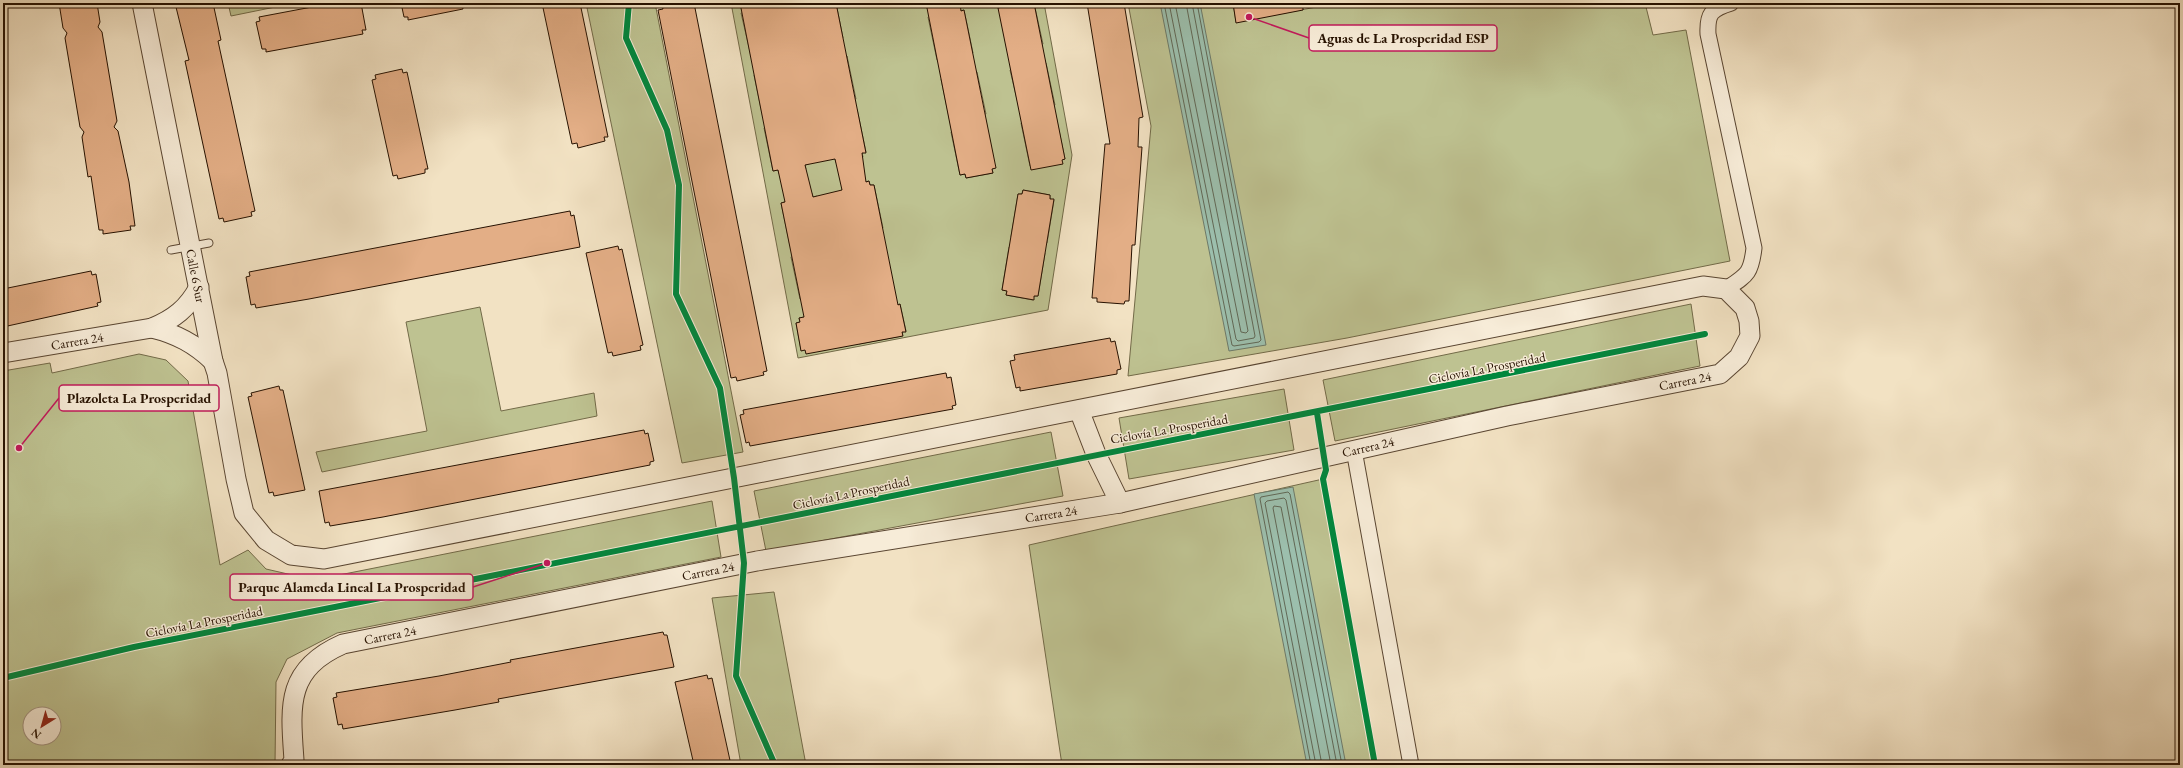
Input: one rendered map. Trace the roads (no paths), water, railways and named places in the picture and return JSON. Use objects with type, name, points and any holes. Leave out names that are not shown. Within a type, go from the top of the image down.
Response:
[{"type":"street","name":"Calle 6 Sur","points":[[142,3],[200,245],[199,287],[213,362],[217,373],[236,479],[244,513],[266,540],[291,555],[324,559],[1079,410]]},
{"type":"street","points":[[1120,503],[1096,454],[1079,410],[1703,286],[1726,289],[1745,276],[1752,266],[1754,248],[1708,34],[1707,8],[1731,3]]},
{"type":"street","points":[[152,328],[167,322],[180,313],[191,301],[199,287]]},
{"type":"street","name":"Carrera 24","points":[[293,763],[291,725],[292,698],[304,672],[325,652],[344,644],[757,561],[1120,503],[1507,416],[1720,374],[1739,357],[1750,336],[1750,321],[1745,308],[1726,289]]},
{"type":"street","points":[[152,328],[169,332],[186,340],[213,362]]},
{"type":"street","name":"Carrera 24","points":[[3,353],[152,328]]},
{"type":"street","points":[[1354,450],[1411,765]]},
{"type":"lane","points":[[170,250],[200,245]]},
{"type":"water","points":[[1160,3],[1200,3],[1266,345],[1229,351]]},
{"type":"water","points":[[1293,487],[1346,765],[1307,765],[1254,494]]},
{"type":"place","name":"Aguas de La Prosperidad ESP","points":[[1249,17]]},
{"type":"place","name":"Plazoleta La Prosperidad","points":[[19,448]]},
{"type":"place","name":"Parque Alameda Lineal La Prosperidad","points":[[547,563]]}]
